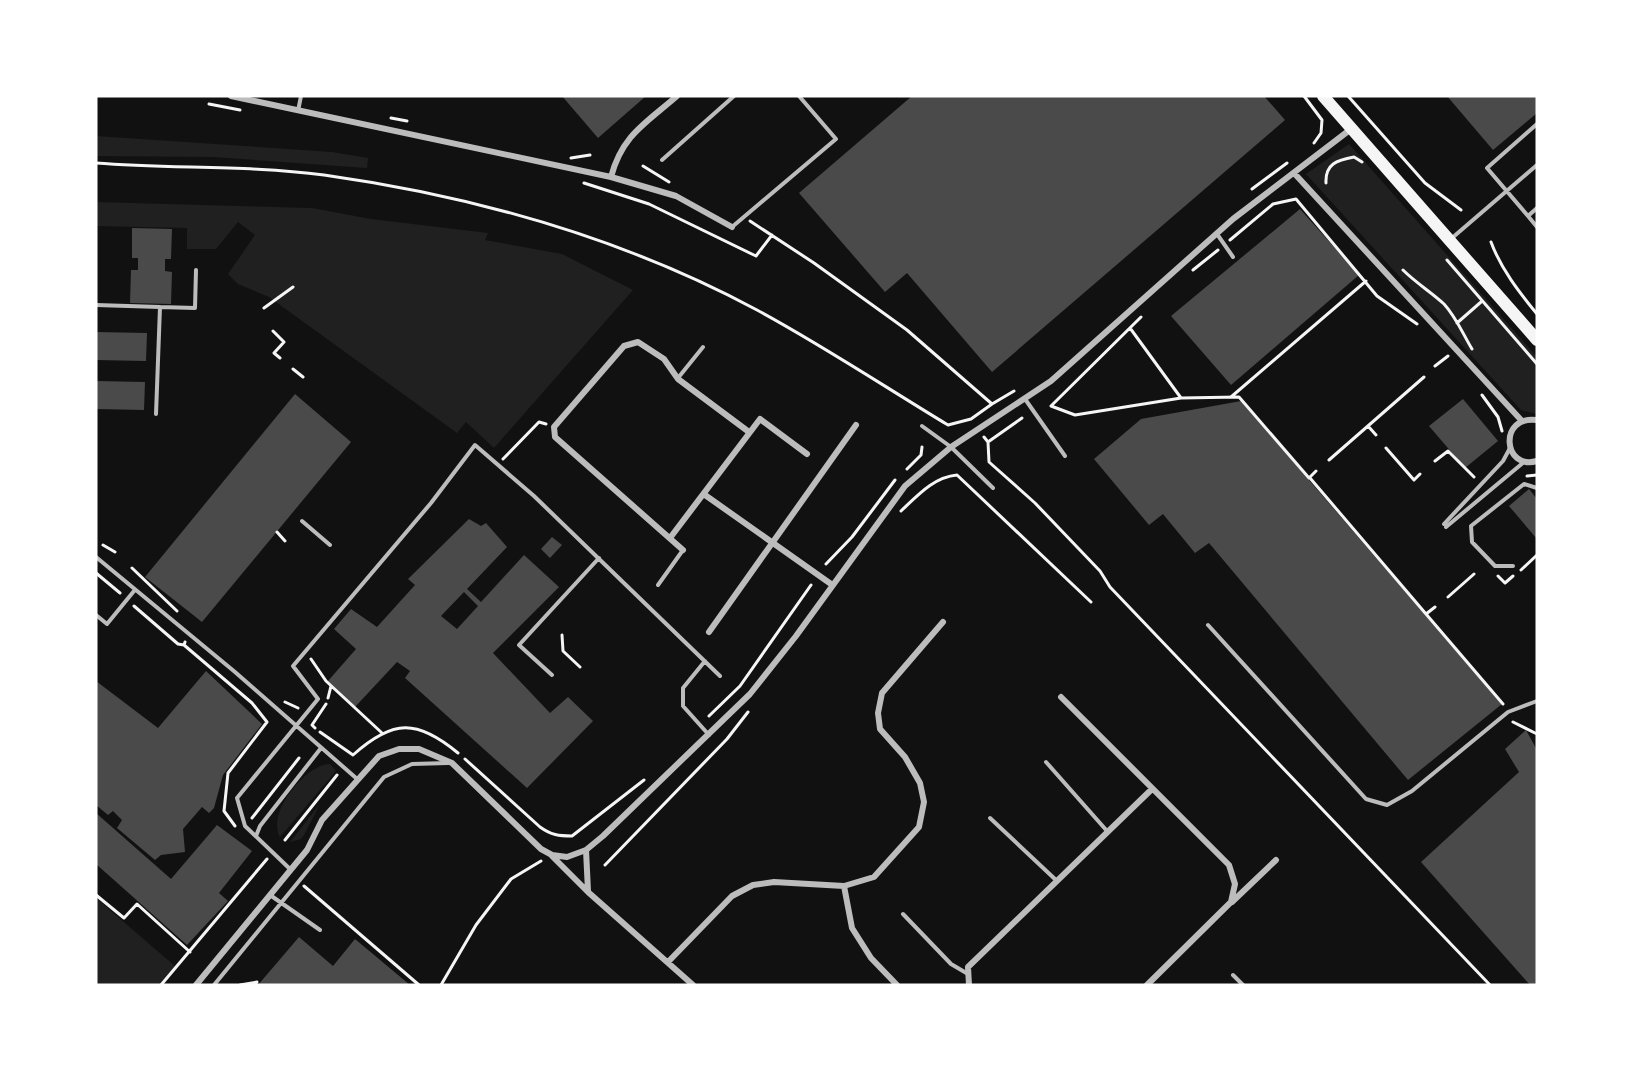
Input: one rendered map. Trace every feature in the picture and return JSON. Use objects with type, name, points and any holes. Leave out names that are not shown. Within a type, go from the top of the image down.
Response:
[{"type":"main road","points":[[1323,96],[1537,340]]},
{"type":"street","points":[[231,96],[611,177],[676,196],[732,227]]},
{"type":"street","points":[[611,177],[615,159],[624,142],[677,96]]},
{"type":"street","points":[[552,855],[567,857],[586,850],[631,812],[750,694],[796,636],[831,584],[905,486],[951,447],[1051,381],[1217,234],[1351,129]]},
{"type":"street","points":[[1294,173],[1522,421]]},
{"type":"street","points":[[683,550],[555,437],[554,427],[624,346],[638,342],[664,359],[678,379],[749,432]]},
{"type":"street","points":[[670,538],[705,495],[760,419],[807,454]]},
{"type":"street","points":[[1537,420],[1522,421],[1510,433],[1510,448],[1514,455],[1524,462],[1537,461]]},
{"type":"street","points":[[709,632],[856,425]]},
{"type":"street","points":[[705,495],[831,584]]},
{"type":"street","points":[[668,962],[732,896],[753,885],[774,882],[844,886],[874,877],[919,827],[924,802],[921,783],[905,757],[880,729],[878,713],[882,693],[943,622]]},
{"type":"street","points":[[1061,697],[1229,865],[1235,884],[1231,902]]},
{"type":"street","points":[[196,985],[307,849],[322,820],[356,778],[379,756],[399,749],[419,749],[452,763],[541,849],[552,855],[588,892],[693,985]]},
{"type":"street","points":[[969,985],[968,968],[1152,789]]},
{"type":"street","points":[[586,850],[588,892]]},
{"type":"street","points":[[1148,985],[1276,860]]},
{"type":"street","points":[[844,886],[852,928],[871,958],[897,985]]},
{"type":"lane","points":[[298,112],[301,96]]},
{"type":"lane","points":[[662,160],[734,96]]},
{"type":"lane","points":[[732,227],[836,140],[799,96]]},
{"type":"lane","points":[[1537,124],[1487,168],[1537,227]]},
{"type":"lane","points":[[1449,240],[1537,165]]},
{"type":"lane","points":[[1528,216],[1537,208]]},
{"type":"lane","points":[[1217,234],[1233,257]]},
{"type":"lane","points":[[96,305],[195,308],[196,270]]},
{"type":"lane","points":[[156,414],[160,307]]},
{"type":"lane","points":[[678,379],[703,347]]},
{"type":"lane","points":[[1025,399],[1065,456]]},
{"type":"lane","points":[[922,426],[951,447],[993,488]]},
{"type":"lane","points":[[290,869],[245,826],[237,798],[318,699],[293,666],[431,503],[475,445],[499,463],[720,676]]},
{"type":"lane","points":[[1510,448],[1503,461],[1445,526],[1524,462]]},
{"type":"lane","points":[[1512,566],[1495,566],[1472,542],[1471,526],[1524,484],[1537,488]]},
{"type":"lane","points":[[302,521],[330,545]]},
{"type":"lane","points":[[658,585],[683,550]]},
{"type":"lane","points":[[96,557],[134,591],[235,672],[356,778]]},
{"type":"lane","points":[[552,675],[519,645],[599,558]]},
{"type":"lane","points":[[96,615],[107,624],[134,591]]},
{"type":"lane","points":[[1208,625],[1366,800],[1388,805],[1412,791],[1508,712],[1537,701]]},
{"type":"lane","points":[[705,661],[683,688],[683,706],[709,735]]},
{"type":"lane","points":[[256,836],[260,826],[321,747]]},
{"type":"lane","points":[[1046,762],[1107,831]]},
{"type":"lane","points":[[214,985],[384,777],[412,764],[452,763]]},
{"type":"lane","points":[[990,818],[1057,881]]},
{"type":"lane","points":[[269,895],[320,930]]},
{"type":"lane","points":[[903,914],[951,964],[968,975]]},
{"type":"lane","points":[[1233,975],[1244,985]]},
{"type":"path","points":[[1304,96],[1322,120]]},
{"type":"path","points":[[1348,96],[1425,183],[1461,210]]},
{"type":"path","points":[[209,104],[242,111]]},
{"type":"path","points":[[1326,183],[1325,174],[1330,165],[1339,159],[1354,157]]},
{"type":"path","points":[[96,163],[210,166],[321,175],[429,192],[518,215],[594,240],[757,310],[948,425],[971,419],[992,404],[907,330],[771,234],[756,256],[649,204],[574,180]]},
{"type":"path","points":[[1191,272],[1273,204],[1296,199],[1377,296],[1424,328]]},
{"type":"path","points":[[1491,242],[1496,256],[1520,294],[1537,314]]},
{"type":"path","points":[[1403,270],[1443,304],[1475,355]]},
{"type":"path","points":[[1231,398],[1366,281]]},
{"type":"path","points":[[264,308],[292,287]]},
{"type":"path","points":[[1457,323],[1481,302]]},
{"type":"path","points":[[1144,314],[1051,406],[1075,415],[1181,398],[1239,397],[1503,704]]},
{"type":"path","points":[[1130,327],[1181,398]]},
{"type":"path","points":[[273,331],[284,342],[274,353],[280,358]]},
{"type":"path","points":[[1442,349],[1454,362]]},
{"type":"path","points":[[1435,366],[1449,356]]},
{"type":"path","points":[[293,369],[303,377]]},
{"type":"path","points":[[1329,460],[1424,377]]},
{"type":"path","points":[[1482,394],[1498,417],[1504,440]]},
{"type":"path","points":[[1022,418],[988,442],[989,462],[1035,503],[1100,571],[1110,587],[1490,985]]},
{"type":"path","points":[[499,463],[538,422],[554,427]]},
{"type":"path","points":[[1368,426],[1376,435]]},
{"type":"path","points":[[905,470],[921,455],[922,447]]},
{"type":"path","points":[[1386,448],[1414,480],[1420,474]]},
{"type":"path","points":[[1435,461],[1448,451],[1472,478],[1481,470]]},
{"type":"path","points":[[1309,478],[1316,471]]},
{"type":"path","points":[[826,564],[852,537],[897,478]]},
{"type":"path","points":[[964,483],[1092,602]]},
{"type":"path","points":[[277,532],[285,540]]},
{"type":"path","points":[[103,545],[115,552]]},
{"type":"path","points":[[1519,572],[1537,555]]},
{"type":"path","points":[[132,568],[180,613]]},
{"type":"path","points":[[96,573],[178,644],[183,645],[252,703],[267,722],[228,773],[224,811],[240,833]]},
{"type":"path","points":[[1448,597],[1474,574]]},
{"type":"path","points":[[709,716],[740,686],[811,585]]},
{"type":"path","points":[[1426,614],[1435,607]]},
{"type":"path","points":[[562,634],[563,651],[580,667]]},
{"type":"path","points":[[183,645],[186,641]]},
{"type":"path","points":[[305,651],[326,681],[382,733]]},
{"type":"path","points":[[315,721],[312,725],[353,755],[382,733],[401,728],[422,729],[435,735],[499,787],[540,827],[550,834],[561,836],[572,836],[646,779]]},
{"type":"path","points":[[1513,722],[1537,734]]},
{"type":"path","points":[[251,819],[299,758]]},
{"type":"path","points":[[285,840],[337,775]]},
{"type":"path","points":[[605,865],[681,785]]},
{"type":"path","points":[[532,853],[548,867]]},
{"type":"path","points":[[160,985],[268,859]]},
{"type":"path","points":[[441,985],[476,925],[511,879],[541,861]]},
{"type":"path","points":[[302,885],[419,985]]},
{"type":"path","points":[[96,895],[124,918],[137,904],[190,952]]},
{"type":"path","points":[[240,985],[257,982],[255,985]]},
{"type":"shaded area","points":[[96,136],[332,152],[368,158],[367,168],[214,157],[96,156]]},
{"type":"shaded area","points":[[1349,144],[1537,357],[1537,414],[1521,410],[1306,174]]},
{"type":"shaded area","points":[[96,202],[312,208],[371,219],[488,233],[485,240],[562,254],[633,290],[494,448],[466,422],[457,433],[269,297],[238,284],[228,274],[255,235],[238,222],[216,249],[187,249],[187,228],[96,226]]},
{"type":"shaded area","points":[[330,764],[336,771],[280,837],[277,827],[283,803],[310,772],[320,766]]},
{"type":"shaded area","points":[[320,804],[301,839],[290,842]]},
{"type":"shaded area","points":[[96,898],[176,967],[161,985],[96,985]]},
{"type":"building","points":[[562,96],[646,96],[598,138]]},
{"type":"building","points":[[912,96],[1264,96],[1285,120],[992,372],[907,273],[885,292],[799,193]]},
{"type":"building","points":[[1447,96],[1537,96],[1537,113],[1493,150]]},
{"type":"building","points":[[1300,209],[1359,275],[1231,385],[1171,316]]},
{"type":"building","points":[[132,228],[172,229],[171,259],[165,259],[165,271],[172,272],[171,304],[130,303],[131,270],[138,270],[138,258],[132,258]]},
{"type":"building","points":[[96,332],[147,333],[146,361],[96,360]]},
{"type":"building","points":[[96,381],[145,382],[144,410],[96,409]]},
{"type":"building","points":[[295,394],[351,442],[202,622],[145,577]]},
{"type":"building","points":[[1463,399],[1498,441],[1465,468],[1429,426]]},
{"type":"building","points":[[1241,401],[1502,704],[1408,780],[1209,543],[1195,553],[1163,514],[1149,525],[1094,459],[1141,419]]},
{"type":"building","points":[[1529,489],[1537,499],[1537,539],[1509,506]]},
{"type":"building","points":[[469,519],[481,526],[486,523],[507,547],[467,589],[481,602],[524,555],[559,587],[493,653],[550,713],[568,697],[593,721],[527,788],[405,678],[410,671],[397,662],[355,707],[328,681],[356,649],[334,629],[351,609],[377,627],[415,585],[408,579]],"holes":[[[464,592],[478,606],[457,629],[441,616]]]},
{"type":"building","points":[[552,537],[562,545],[550,558],[541,549]]},
{"type":"building","points":[[206,671],[262,724],[223,775],[214,808],[209,813],[202,807],[183,829],[185,852],[161,855],[155,860],[117,828],[122,820],[113,811],[108,815],[96,805],[96,681],[158,728]]},
{"type":"building","points":[[1526,730],[1537,750],[1537,985],[1530,985],[1421,862],[1519,772],[1505,749]]},
{"type":"building","points":[[96,813],[171,879],[217,825],[252,851],[219,893],[228,901],[187,945],[96,864]]},
{"type":"building","points":[[299,937],[333,966],[355,939],[410,985],[258,985]]}]
